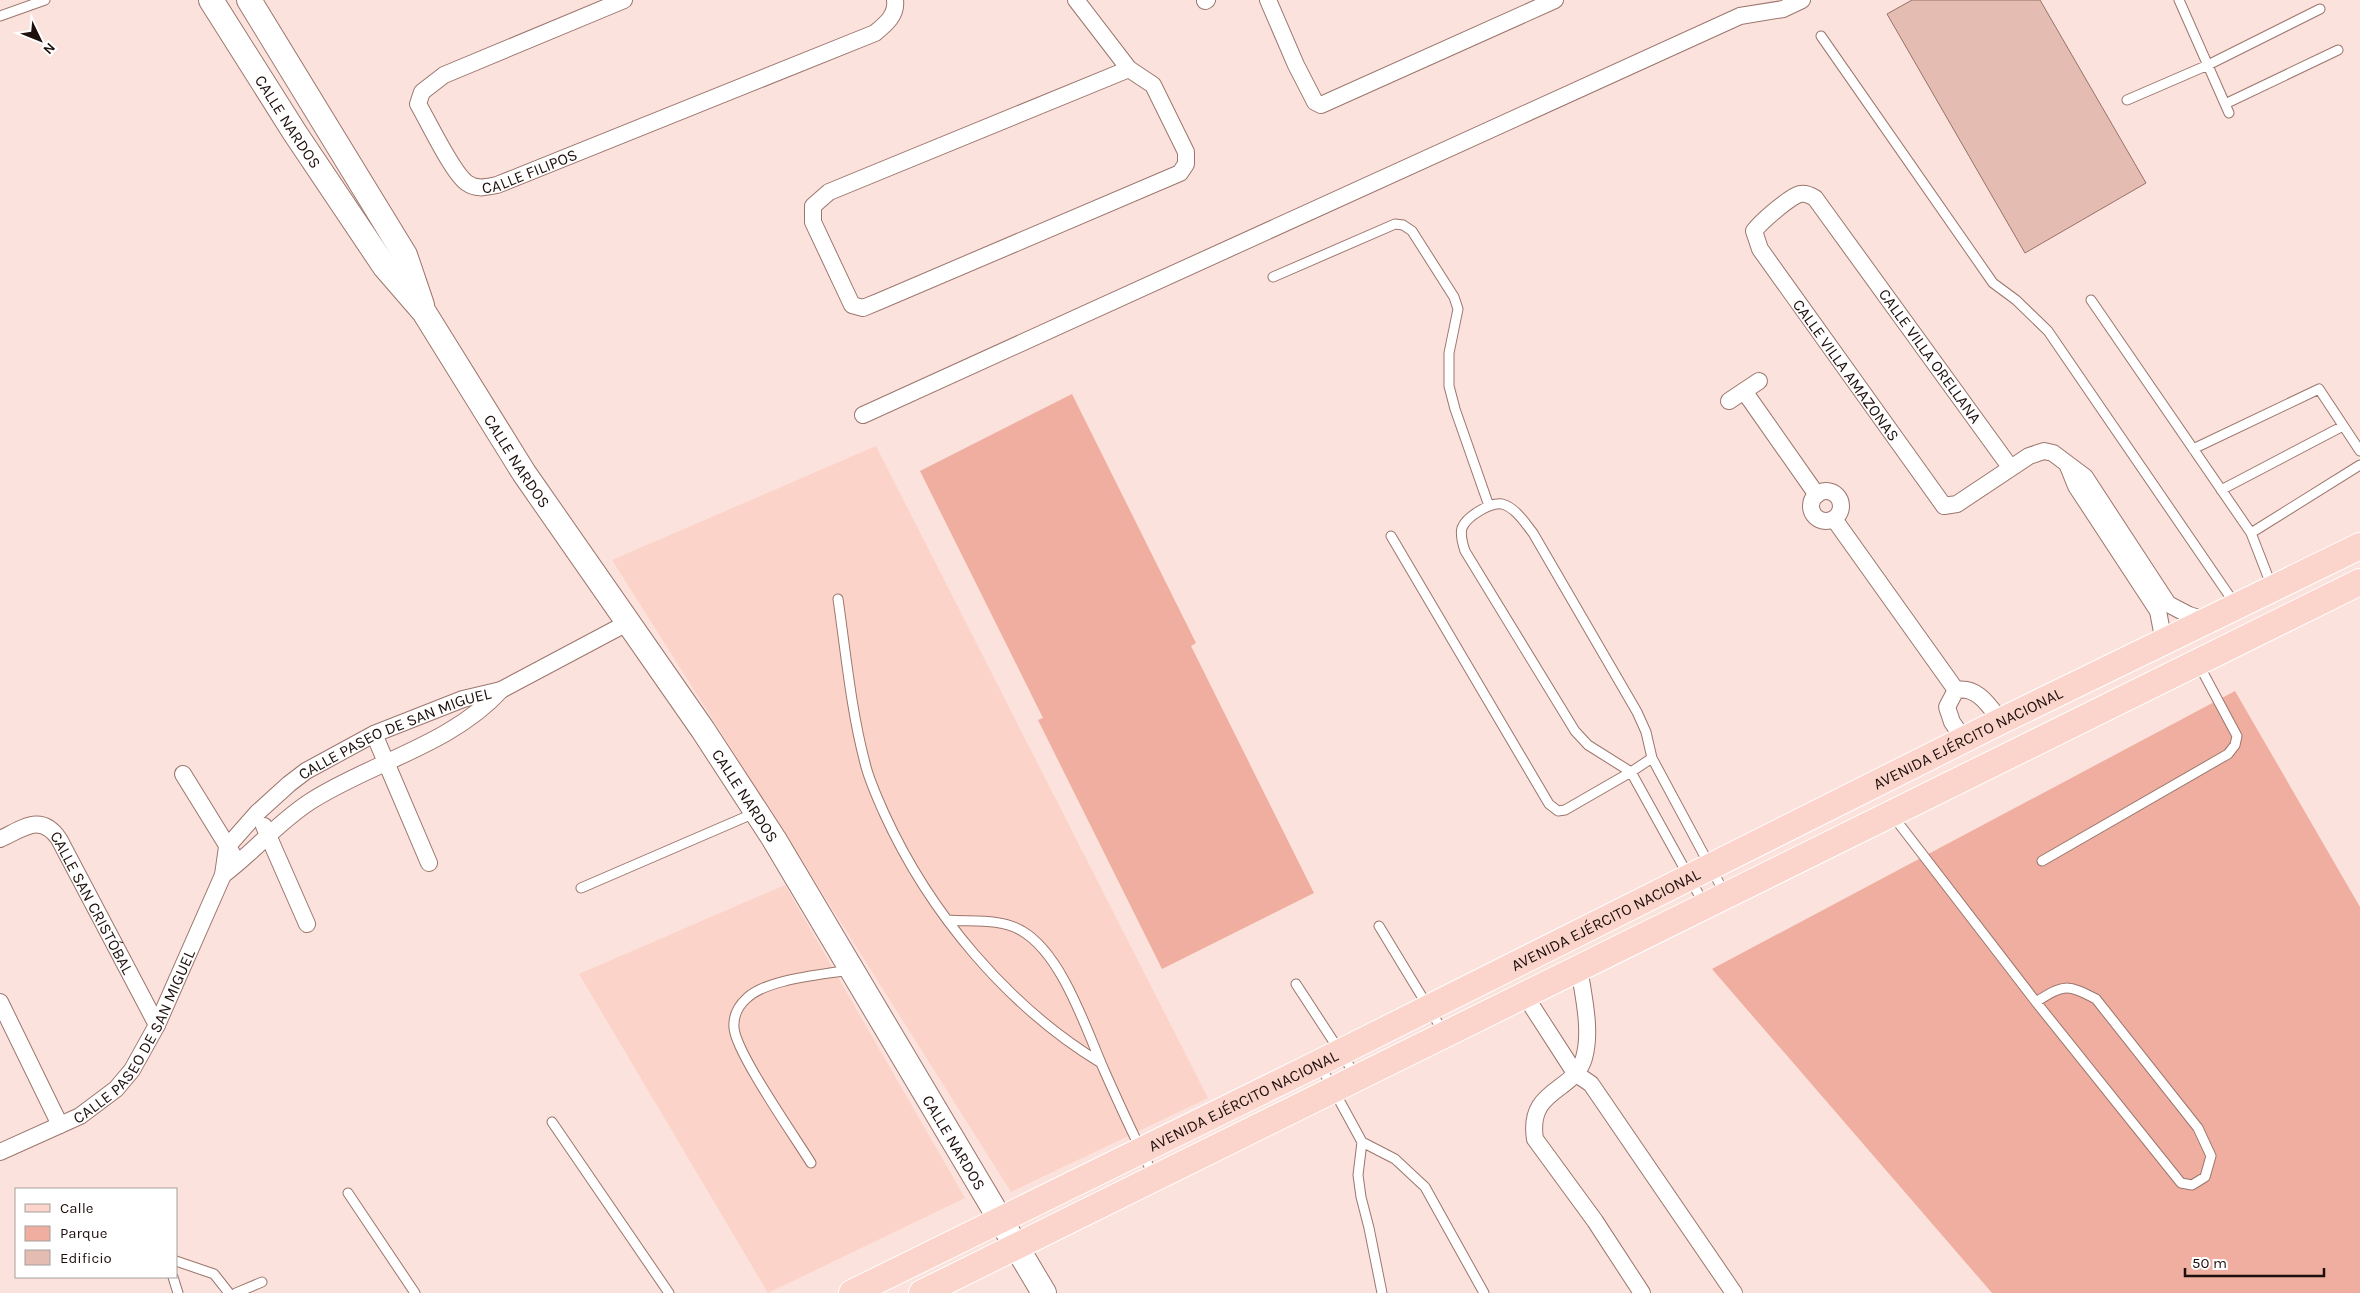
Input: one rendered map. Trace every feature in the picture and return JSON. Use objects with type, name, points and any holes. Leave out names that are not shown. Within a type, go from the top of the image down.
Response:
[{"type":"main road","name":"AVENIDA EJÉRCITO NACIONAL","points":[[868,1289],[1000,1220],[1700,873],[2001,721],[2360,546]]},
{"type":"main road","name":"AVENIDA EJÉRCITO NACIONAL","points":[[922,1293],[1017,1248],[1524,994],[2360,582]]},
{"type":"street","name":"CALLE NARDOS","points":[[211,0],[295,133],[385,267],[424,312],[524,473],[629,622],[757,812],[1044,1293]]},
{"type":"street","name":"CALLE NARDOS","points":[[249,0],[405,255],[415,278],[424,312]]},
{"type":"street","name":"CALLE FILIPOS","points":[[624,0],[444,75],[430,83],[422,92],[418,104],[457,172],[467,183],[480,189],[506,181],[875,33],[894,8]]},
{"type":"street","points":[[1076,0],[1129,69],[1153,85],[1186,152],[1186,164],[1180,173],[863,308],[852,306],[813,222],[813,206],[828,192],[1129,69]]},
{"type":"street","points":[[1268,0],[1296,65],[1316,102],[1321,105],[1328,104],[1555,0]]},
{"type":"street","points":[[863,416],[1747,6],[1783,9],[1802,0]]},
{"type":"street","name":"CALLE VILLA ORELLANA","points":[[1754,231],[1795,196],[1807,194],[1815,198],[2010,467]]},
{"type":"street","name":"CALLE VILLA AMAZONAS","points":[[1754,231],[1760,249],[1944,506],[1957,504],[2010,467]]},
{"type":"street","points":[[1729,401],[1759,381]]},
{"type":"street","points":[[1744,391],[1817,495],[1828,492],[1838,498],[1840,509],[1834,519],[1956,690]]},
{"type":"street","points":[[2010,467],[2044,451],[2060,457],[2068,466],[2085,477],[2101,510],[2163,608],[2160,644]]},
{"type":"street","points":[[2163,608],[2208,621]]},
{"type":"street","name":"CALLE PASEO DE SAN MIGUEL","points":[[0,1152],[80,1116],[116,1089],[132,1070],[158,1025],[224,875],[227,847],[257,813],[306,771],[374,734],[463,699],[501,690],[629,622]]},
{"type":"street","points":[[1956,690],[1967,689],[1981,696],[2001,721]]},
{"type":"street","name":"CALLE PASEO DE SAN MIGUEL","points":[[224,875],[268,834],[310,801],[473,717],[501,690]]},
{"type":"street","points":[[1956,690],[1947,707],[1952,722],[1964,741]]},
{"type":"street","points":[[374,734],[429,863]]},
{"type":"street","points":[[183,774],[227,847],[239,863]]},
{"type":"street","points":[[257,813],[307,924]]},
{"type":"street","name":"CALLE SAN CRISTÓBAL","points":[[0,839],[31,825],[41,824],[52,828],[158,1025]]},
{"type":"street","points":[[1579,967],[1587,1029],[1584,1059],[1575,1072],[1539,1105],[1533,1125],[1535,1138],[1642,1293]]},
{"type":"street","points":[[1524,994],[1575,1072],[1591,1084],[1734,1293]]},
{"type":"street","points":[[0,1002],[60,1125]]},
{"type":"lane","points":[[0,16],[45,0]]},
{"type":"lane","points":[[2179,0],[2229,113]]},
{"type":"lane","points":[[2127,100],[2208,65],[2320,8]]},
{"type":"lane","points":[[1820,36],[1993,283],[2016,300],[2048,331],[2237,607]]},
{"type":"lane","points":[[2225,104],[2338,50]]},
{"type":"lane","points":[[1273,277],[1395,224],[1412,230],[1454,297],[1458,309],[1449,353],[1449,386],[1455,409],[1489,506]]},
{"type":"lane","points":[[2091,300],[2251,533],[2273,590]]},
{"type":"lane","points":[[2193,449],[2319,389],[2360,451]]},
{"type":"lane","points":[[2221,490],[2343,426]]},
{"type":"lane","points":[[2251,533],[2360,465]]},
{"type":"lane","points":[[1714,900],[1700,873],[1631,772],[1588,745],[1575,731],[1465,552],[1462,528],[1470,519],[1489,506],[1501,504],[1513,510],[1533,534],[1637,712],[1646,732],[1652,758],[1700,873],[1714,900]]},
{"type":"lane","points":[[1391,536],[1549,804],[1558,811],[1565,810],[1652,758]]},
{"type":"lane","points":[[838,600],[865,765],[894,835],[916,874],[948,920],[987,966],[1023,1003],[1058,1035],[1101,1063]]},
{"type":"lane","points":[[2042,860],[2228,754],[2235,745],[2237,736],[2198,662]]},
{"type":"lane","points":[[581,888],[757,812]]},
{"type":"lane","points":[[1891,814],[2036,1002],[2180,1183],[2192,1185],[2205,1177],[2211,1156],[2198,1128],[2096,999],[2074,988],[2056,989],[2036,1002]]},
{"type":"lane","points":[[948,920],[1010,926],[1034,939],[1045,951],[1082,1013],[1101,1063],[1155,1179]]},
{"type":"lane","points":[[1380,926],[1444,1034]]},
{"type":"lane","points":[[811,1163],[744,1055],[734,1029],[736,1010],[748,997],[770,986],[852,969]]},
{"type":"lane","points":[[1296,984],[1330,1057],[1346,1083],[1362,1142],[1358,1175],[1360,1197],[1371,1236],[1382,1293]]},
{"type":"lane","points":[[1330,1057],[1346,1083]]},
{"type":"lane","points":[[552,1122],[669,1293]]},
{"type":"lane","points":[[1362,1142],[1395,1159],[1425,1187],[1484,1293]]},
{"type":"lane","points":[[348,1193],[415,1293]]},
{"type":"lane","points":[[178,1262],[214,1274],[229,1293]]},
{"type":"lane","points":[[173,1278],[178,1293]]},
{"type":"lane","points":[[236,1293],[262,1282]]},
{"type":"shaded area","points":[[876,446],[1208,1098],[1011,1192],[612,560]]},
{"type":"shaded area","points":[[785,885],[965,1198],[768,1293],[579,974]]},
{"type":"green space","points":[[1072,394],[1196,643],[1191,646],[1314,893],[1162,969],[1038,720],[1043,718],[920,471]]},
{"type":"green space","points":[[2235,691],[2360,907],[2360,1293],[1992,1293],[1712,969]]},
{"type":"building","points":[[1912,0],[2040,0],[2146,183],[2025,253],[1887,14]]}]
